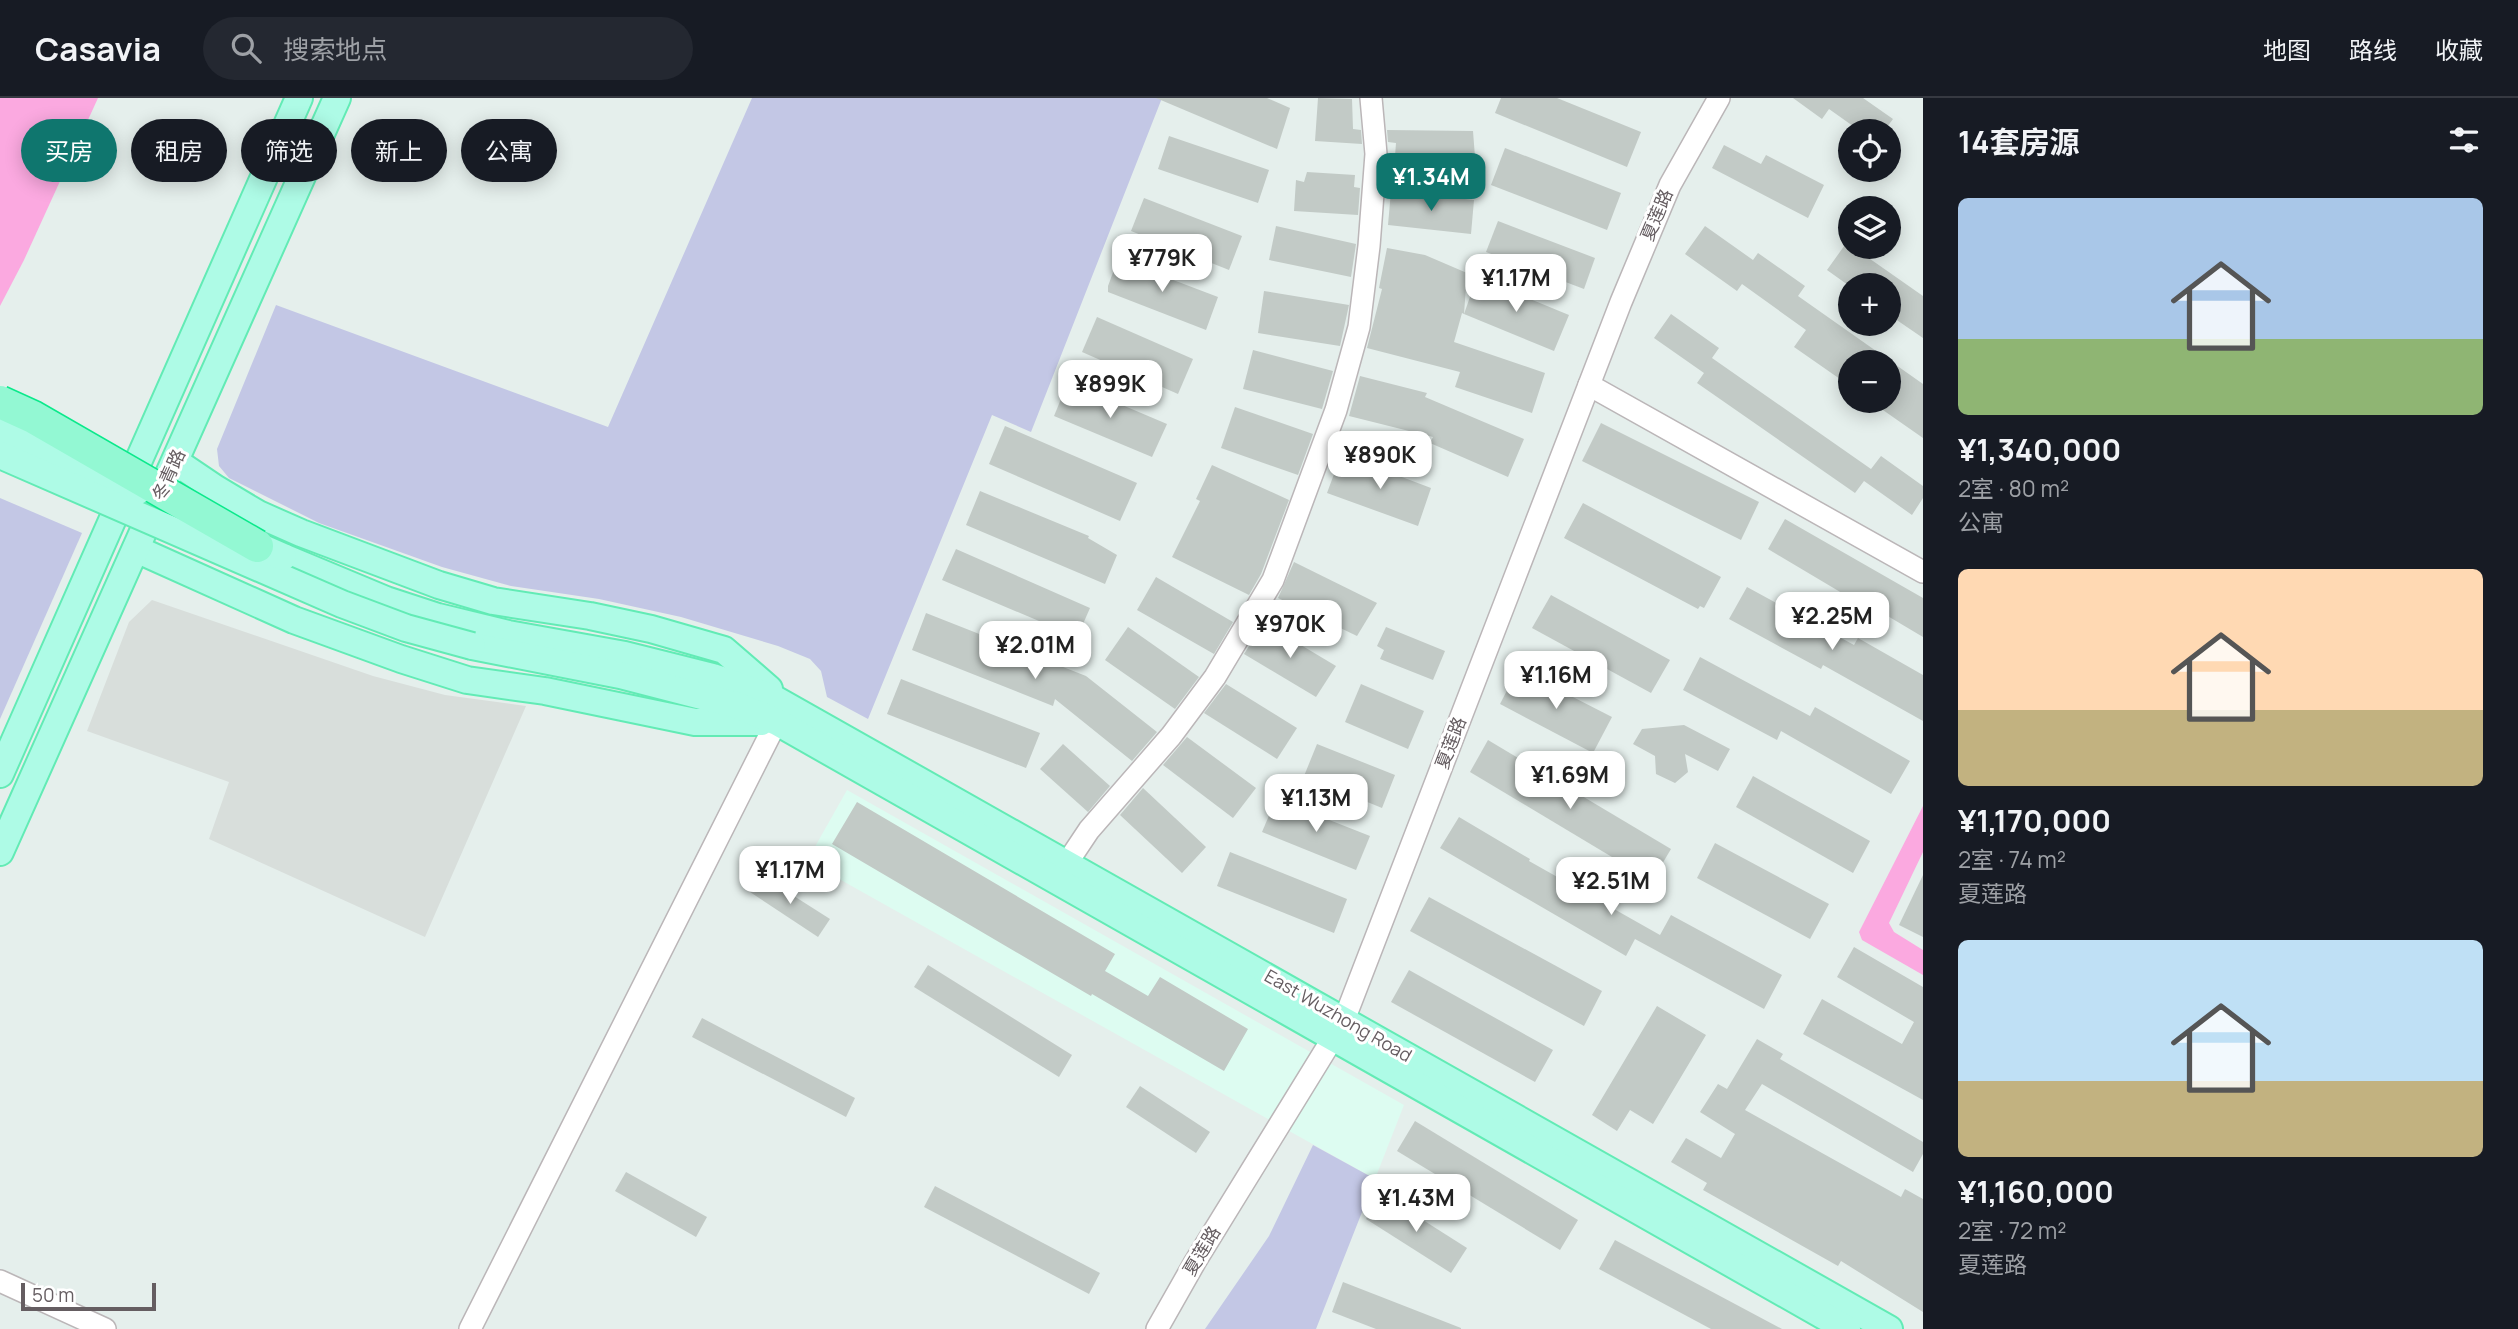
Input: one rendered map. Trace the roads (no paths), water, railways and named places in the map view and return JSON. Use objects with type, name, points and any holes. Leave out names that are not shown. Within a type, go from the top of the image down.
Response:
[{"type":"highway","points":[[0,402],[33,417],[257,546]]},
{"type":"main road","name":"冬青路","points":[[0,774],[299,98]]},
{"type":"main road","name":"冬青路","points":[[0,852],[337,98]]},
{"type":"main road","points":[[0,429],[257,546],[474,637]]},
{"type":"main road","points":[[0,455],[342,604],[406,628],[474,637],[736,705],[781,713]]},
{"type":"main road","points":[[176,461],[258,514],[439,585],[493,601],[590,616],[651,629],[724,650],[781,713]]},
{"type":"main road","points":[[136,549],[294,620],[401,660],[467,680],[557,693],[695,722],[781,713]]},
{"type":"main road","name":"East Wuzhong Road","points":[[781,713],[1067,863],[1847,1329]]},
{"type":"main road","name":"East Wuzhong Road","points":[[781,713],[1340,1028],[1889,1329]]},
{"type":"street","points":[[1067,863],[1089,830],[1171,736],[1207,687],[1273,580],[1336,410],[1359,327],[1377,154],[1371,98]]},
{"type":"street","name":"夏莲路","points":[[1157,1329],[1195,1262],[1340,1028],[1589,385],[1670,185],[1719,98]]},
{"type":"street","points":[[1589,385],[1923,572]]},
{"type":"street","points":[[470,1329],[781,713]]},
{"type":"street","points":[[0,1280],[105,1329]]}]
